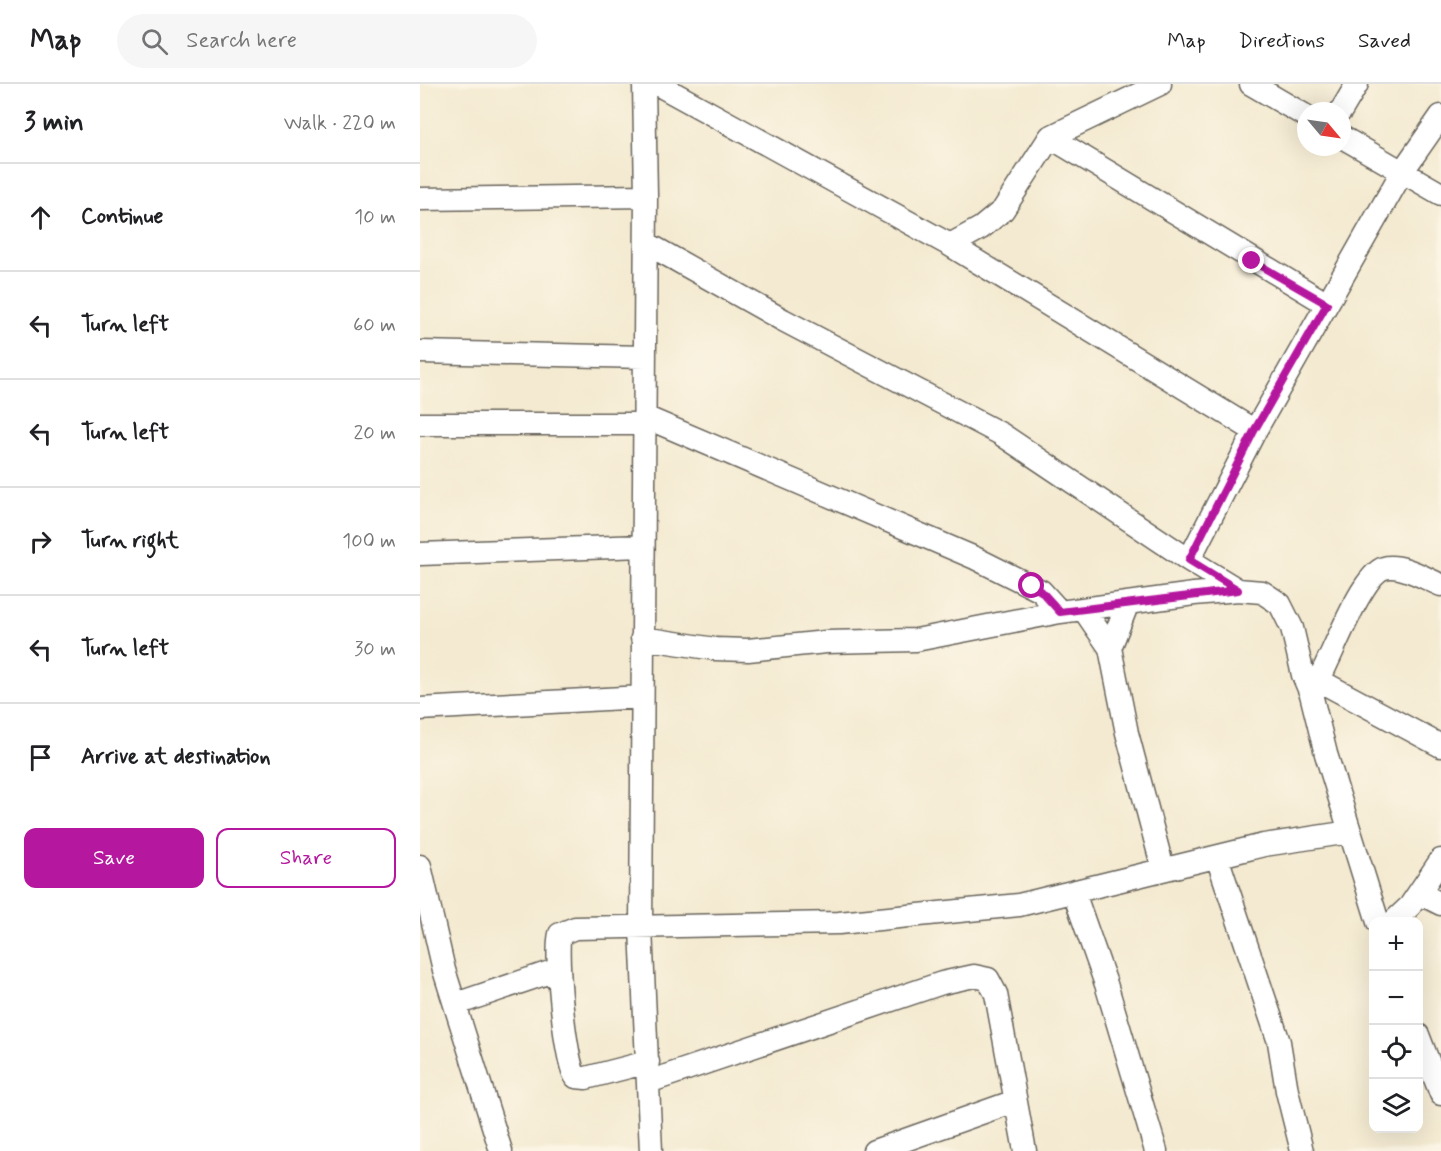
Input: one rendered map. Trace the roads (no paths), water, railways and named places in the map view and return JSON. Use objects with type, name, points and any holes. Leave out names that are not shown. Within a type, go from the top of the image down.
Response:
[{"type":"street","points":[[645,84],[641,928],[651,1151]]},
{"type":"street","points":[[657,84],[950,245],[1254,431]]},
{"type":"street","points":[[950,245],[981,228],[1003,210],[1050,138],[1160,84]]},
{"type":"street","points":[[1251,84],[1297,111]]},
{"type":"street","points":[[1346,102],[1357,84]]},
{"type":"street","points":[[1189,560],[1254,431],[1402,172],[1441,116]]},
{"type":"street","points":[[1050,138],[1327,304]]},
{"type":"street","points":[[1351,142],[1441,194]]},
{"type":"street","points":[[420,199],[646,196]]},
{"type":"street","points":[[646,243],[783,320],[1001,434],[1189,560],[1238,590]]},
{"type":"street","points":[[420,352],[645,357]]},
{"type":"street","points":[[420,424],[645,421],[975,558],[1041,591],[1060,612]]},
{"type":"street","points":[[420,554],[643,546]]},
{"type":"street","points":[[1377,917],[1350,832],[1315,687],[1358,597],[1376,572],[1386,568],[1397,568],[1441,585]]},
{"type":"street","points":[[642,638],[715,650],[748,650],[826,642],[916,640],[1060,612],[1238,590],[1262,592],[1280,604],[1292,627],[1303,675],[1315,687],[1441,746]]},
{"type":"street","points":[[1110,648],[1128,603]]},
{"type":"street","points":[[1084,610],[1110,648],[1127,734],[1163,869]]},
{"type":"street","points":[[420,709],[642,697]]},
{"type":"street","points":[[1025,1151],[996,994],[988,979],[974,976],[942,983],[648,1072],[576,1077],[567,1055],[560,969],[560,934],[575,928],[867,921],[1018,905],[1264,845],[1350,832]]},
{"type":"street","points":[[1217,857],[1279,1042],[1287,1091],[1302,1151]]},
{"type":"street","points":[[1398,917],[1410,906],[1441,860]]},
{"type":"street","points":[[420,866],[432,924],[501,1151]]},
{"type":"street","points":[[1074,893],[1106,984],[1156,1151]]},
{"type":"street","points":[[1419,893],[1441,904]]},
{"type":"street","points":[[456,1004],[560,969]]},
{"type":"street","points":[[1423,1046],[1441,1094]]},
{"type":"street","points":[[874,1151],[1015,1101]]}]
